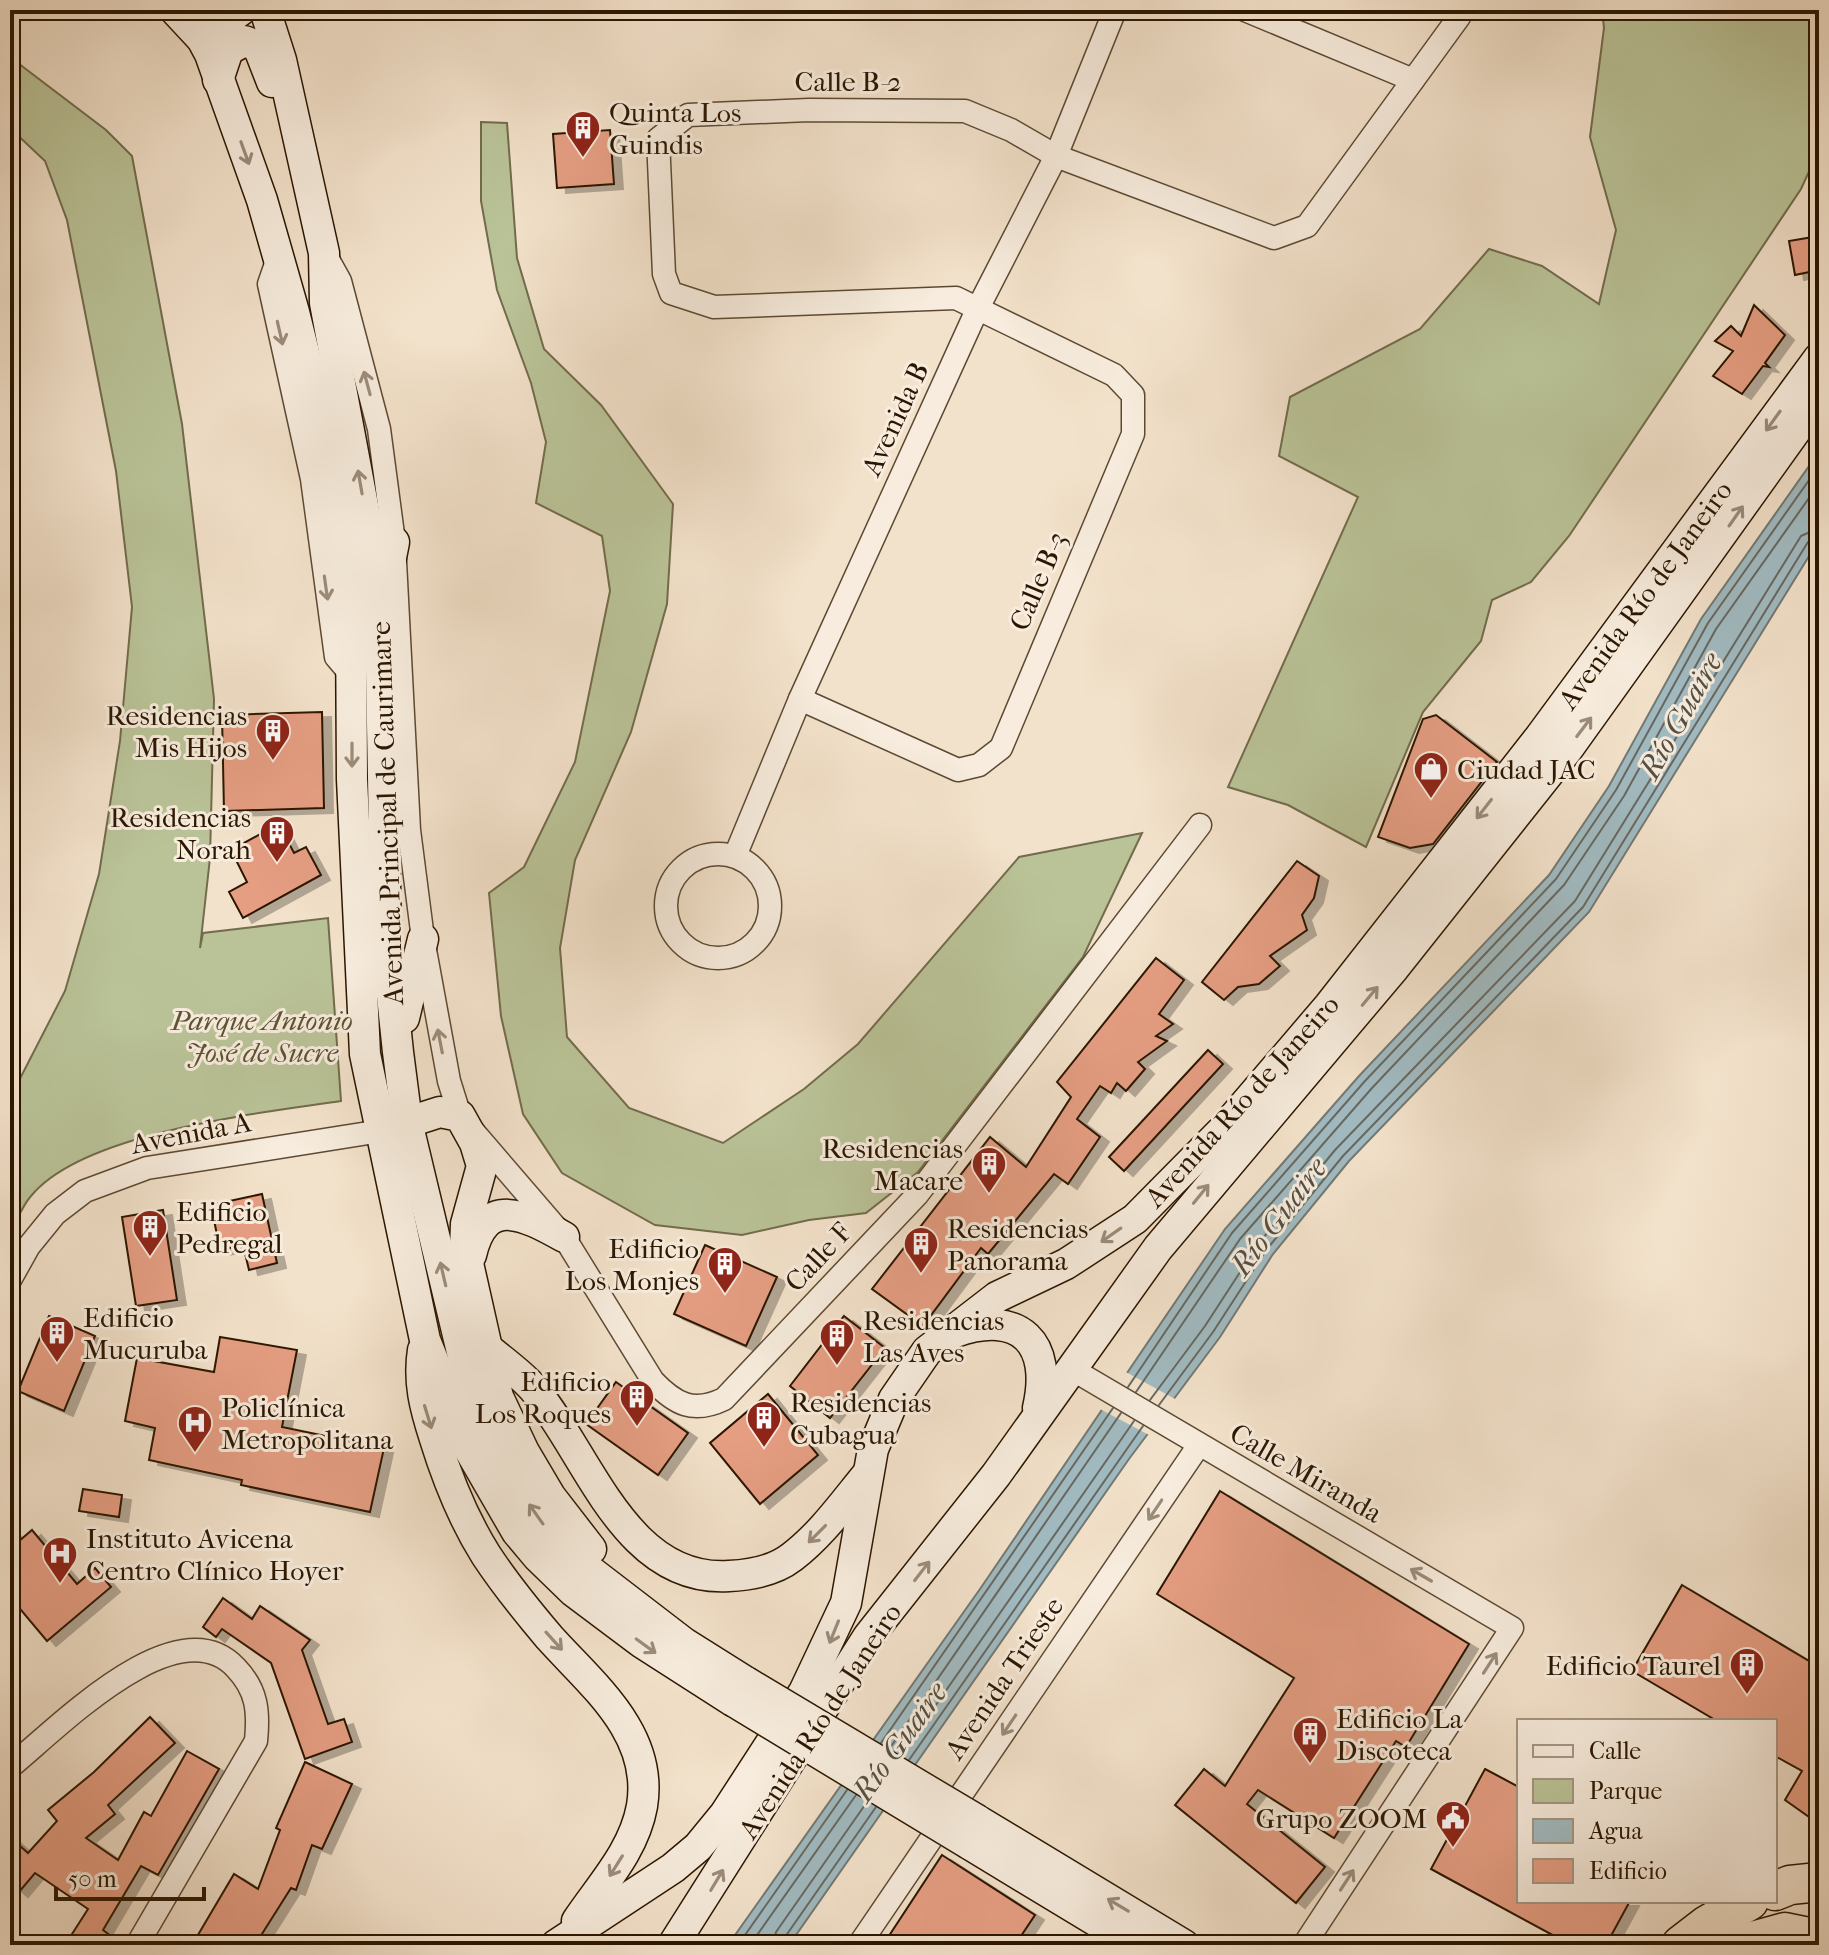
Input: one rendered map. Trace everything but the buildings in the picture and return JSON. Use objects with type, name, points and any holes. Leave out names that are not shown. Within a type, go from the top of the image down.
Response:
[{"type":"highway","points":[[1777,1890],[1790,1885],[1819,1882]]},
{"type":"highway","points":[[1681,1945],[1707,1925],[1746,1903]]},
{"type":"highway","points":[[1738,1945],[1785,1932],[1819,1939]]},
{"type":"main road","name":"Avenida Principal de Caurimare","points":[[175,10],[217,21],[218,80],[262,200],[322,425],[342,532],[353,677],[352,779],[364,1038],[394,1127],[467,1373],[503,1463],[537,1517],[572,1557],[739,1691]]},
{"type":"main road","name":"Avenida Principal de Caurimare","points":[[265,10],[281,60],[324,253],[325,303],[351,432],[380,615],[386,939],[398,1052],[394,1127],[425,1340],[469,1449],[517,1532],[538,1557],[573,1591],[641,1642],[739,1691]]},
{"type":"main road","points":[[218,80],[228,50],[244,41],[258,46],[283,127],[299,149]]},
{"type":"main road","name":"Avenida Río de Janeiro","points":[[561,1941],[673,1868],[698,1847],[745,1784],[804,1692],[846,1603],[867,1474],[894,1399],[927,1351],[997,1297],[1066,1264],[1135,1219],[1223,1130],[1329,1006],[1540,737],[1819,358]]},
{"type":"main road","name":"Avenida Río de Janeiro","points":[[673,1945],[868,1637],[967,1513],[1070,1368],[1205,1188],[1394,968],[1567,750],[1819,398]]},
{"type":"main road","points":[[380,615],[394,542]]},
{"type":"main road","points":[[383,815],[371,836],[385,1110],[394,1127],[440,1112],[460,1116],[475,1143],[482,1166],[466,1224],[469,1269],[498,1397],[524,1452],[575,1531],[626,1587],[633,1606]]},
{"type":"main road","points":[[398,1052],[423,939]]},
{"type":"main road","points":[[469,1269],[478,1234],[493,1217],[520,1215],[564,1237]]},
{"type":"main road","points":[[945,1336],[988,1324],[1013,1327],[1070,1368]]},
{"type":"main road","points":[[1023,1333],[1036,1348],[1044,1373],[1037,1414]]},
{"type":"main road","points":[[425,1340],[420,1369],[423,1399],[461,1507],[494,1565],[549,1636],[606,1697],[624,1722],[638,1752],[642,1805],[633,1834],[602,1888],[561,1941]]},
{"type":"main road","points":[[487,1348],[534,1389],[577,1458],[622,1520],[667,1562],[686,1573],[738,1576],[779,1566],[825,1526],[867,1474]]},
{"type":"main road","points":[[739,1691],[973,1832],[1184,1945]]},
{"type":"main road","points":[[973,1832],[1136,1945]]},
{"type":"street","name":"Avenida B","points":[[735,856],[800,699],[977,310],[1056,156],[1115,10]]},
{"type":"street","points":[[1245,10],[1413,80]]},
{"type":"street","name":"Calle B-2","points":[[977,310],[956,298],[925,297],[714,307],[671,293],[664,274],[658,139],[672,124],[688,115],[965,111],[1011,130],[1056,156],[1274,238],[1307,226],[1459,17]]},
{"type":"street","name":"Avenida Principal de Caurimare","points":[[324,253],[340,281],[379,429],[394,542],[409,830],[443,1056],[460,1116]]},
{"type":"street","name":"Calle B-3","points":[[800,699],[958,770],[979,765],[1001,748],[1133,434],[1133,395],[1114,375],[977,310]]},
{"type":"street","name":"Calle F","points":[[460,1116],[564,1237],[653,1381],[668,1397],[686,1407],[707,1407],[724,1399],[917,1195],[1200,825]]},
{"type":"street","points":[[715,853],[735,856],[755,868],[765,880],[769,918],[762,935],[751,947],[735,956],[708,957],[689,949],[672,931],[666,898],[682,868],[698,857],[715,853]]},
{"type":"street","name":"Avenida A","points":[[10,1280],[29,1246],[55,1214],[85,1191],[147,1168],[394,1127]]},
{"type":"street","name":"Calle Miranda","points":[[1070,1368],[1512,1628],[1304,1945]]},
{"type":"street","name":"Avenida Trieste","points":[[859,1945],[1195,1443]]},
{"type":"street","points":[[10,1767],[97,1694],[135,1669],[175,1652],[190,1649],[212,1651],[234,1665],[251,1685],[259,1717],[256,1741],[137,1945]]},
{"type":"green space","points":[[1602,10],[1819,10],[1819,150],[1801,189],[1569,536],[1531,582],[1492,600],[1481,641],[1423,712],[1366,847],[1288,805],[1228,787],[1358,497],[1279,456],[1290,397],[1420,329],[1489,249],[1542,266],[1599,304],[1616,230],[1590,137],[1604,28]]},
{"type":"green space","name":"Parque Antonio José de Sucre","points":[[10,57],[106,130],[132,156],[182,424],[214,699],[210,858],[200,948],[203,933],[328,918],[341,1101],[221,1119],[131,1141],[90,1156],[56,1174],[31,1196],[10,1233],[10,1098],[65,991],[99,874],[120,741],[132,607],[116,471],[67,220],[45,161],[10,128]]},
{"type":"green space","points":[[481,122],[507,123],[517,258],[544,349],[601,405],[673,504],[667,604],[631,732],[575,860],[560,948],[567,1037],[629,1108],[723,1143],[804,1089],[858,1044],[1019,857],[1142,833],[1083,957],[918,1172],[866,1213],[809,1220],[742,1235],[655,1225],[562,1173],[523,1114],[501,1016],[489,893],[524,867],[575,762],[610,591],[602,536],[536,503],[546,442],[531,383],[497,290],[481,201]]},
{"type":"water","name":"Río Guaire","points":[[1819,452],[1819,540],[1589,912],[1349,1161],[1273,1254],[1220,1337],[1129,1459],[789,1945],[728,1945],[980,1589],[1225,1229],[1359,1076],[1549,875],[1609,786],[1701,619]]},
{"type":"pier","points":[[1124,1371],[1177,1400],[1151,1436],[1098,1408]]},
{"type":"place","name":"Quinta Los Guindis","points":[[583,159]]},
{"type":"place","name":"Residencias Mis Hijos","points":[[273,762]]},
{"type":"place","name":"Ciudad JAC","points":[[1431,800]]},
{"type":"place","name":"Residencias Norah","points":[[277,864]]},
{"type":"place","name":"Residencias Macare","points":[[989,1195]]},
{"type":"place","name":"Edificio Pedregal","points":[[150,1258]]},
{"type":"place","name":"Residencias Panorama","points":[[921,1275]]},
{"type":"place","name":"Edificio Los Monjes","points":[[725,1295]]},
{"type":"place","name":"Edificio Mucuruba","points":[[57,1364]]},
{"type":"place","name":"Residencias Las Aves","points":[[837,1367]]},
{"type":"place","name":"Edificio Los Roques","points":[[637,1428]]},
{"type":"place","name":"Residencias Cubagua","points":[[764,1449]]},
{"type":"place","name":"Policlínica Metropolitana","points":[[195,1454]]},
{"type":"place","name":"Instituto Avicena Centro Clínico Hoyer","points":[[60,1585]]},
{"type":"place","name":"Edificio Taurel","points":[[1747,1696]]},
{"type":"place","name":"Edificio La Discoteca","points":[[1310,1765]]},
{"type":"place","name":"Grupo ZOOM","points":[[1453,1849]]}]
